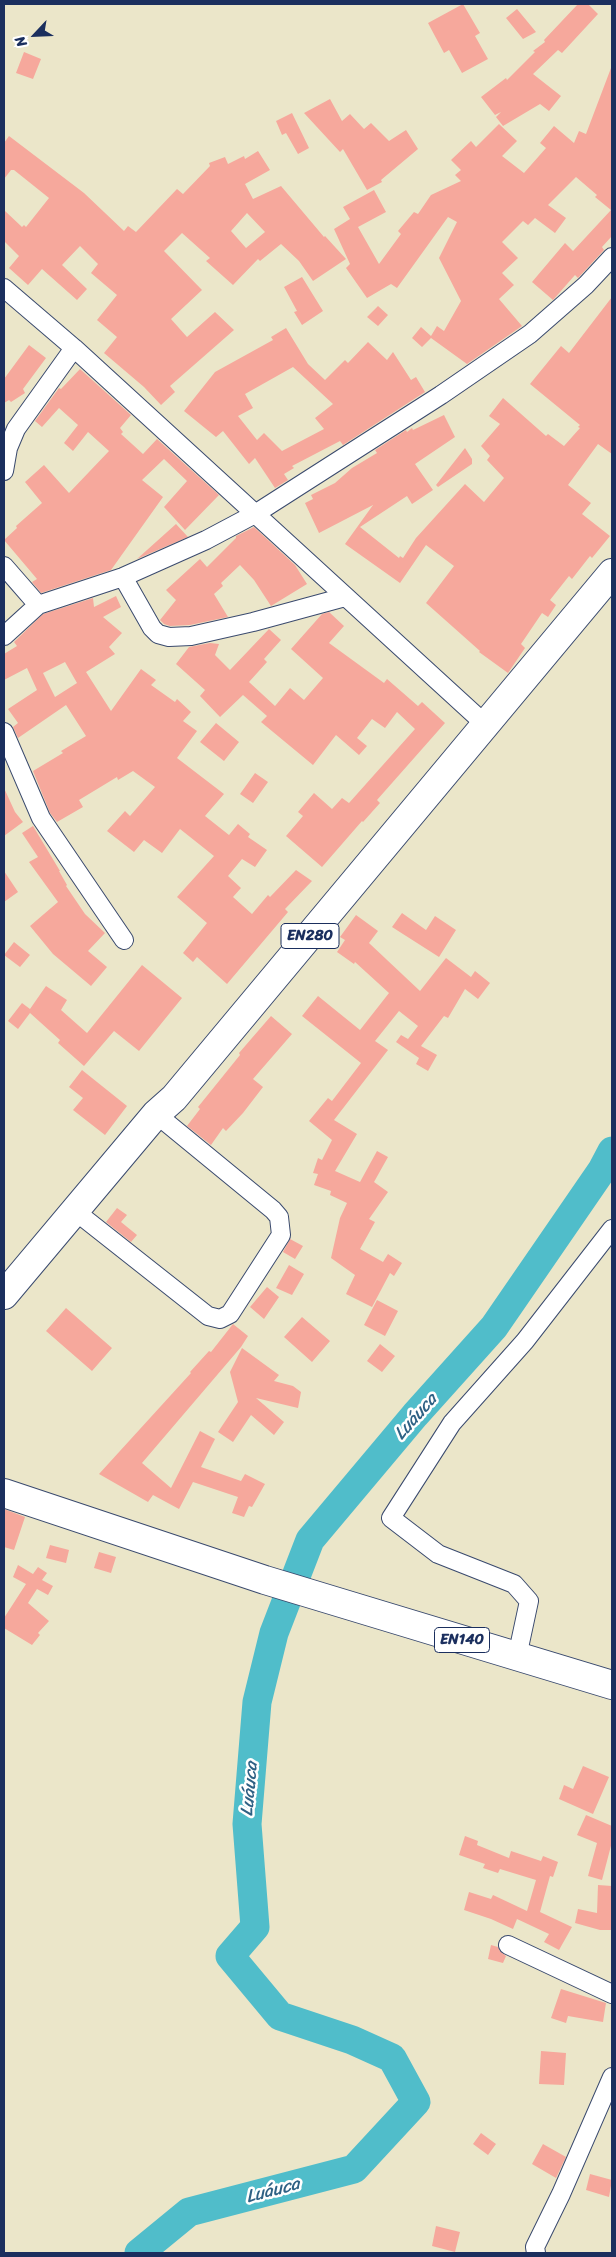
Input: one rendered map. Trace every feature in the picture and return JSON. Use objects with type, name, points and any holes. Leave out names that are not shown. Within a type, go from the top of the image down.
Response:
[{"type":"main road","name":"EN280","points":[[4,1295],[156,1114],[174,1098],[612,572]]},
{"type":"main road","name":"EN140","points":[[4,1493],[265,1580],[612,1685]]},
{"type":"street","points":[[4,636],[38,605],[123,577],[206,540],[255,514],[433,400],[530,334],[586,285],[612,257]]},
{"type":"street","points":[[4,288],[74,348],[486,725]]},
{"type":"street","points":[[4,471],[8,448],[16,429],[74,348]]},
{"type":"street","points":[[4,566],[38,605]]},
{"type":"street","points":[[123,577],[152,628],[158,634],[169,637],[191,636],[253,622],[345,597]]},
{"type":"street","points":[[4,732],[41,818],[124,940]]},
{"type":"street","points":[[75,1210],[208,1316],[220,1319],[230,1314],[281,1235],[279,1217],[273,1210],[156,1114]]},
{"type":"street","points":[[517,1656],[529,1601],[514,1584],[438,1554],[391,1518],[452,1423],[524,1341],[612,1229]]},
{"type":"street","points":[[508,1945],[612,1994]]},
{"type":"street","points":[[534,2251],[612,2077]]},
{"type":"building","points":[[463,4],[480,33],[475,36],[488,59],[462,73],[449,50],[444,53],[428,23]]},
{"type":"building","points":[[578,4],[588,4],[598,14],[562,53],[558,50],[533,74],[561,96],[549,111],[540,104],[503,126],[496,117],[501,112],[495,115],[481,97],[506,78],[507,80],[535,52],[533,51],[545,42],[544,40]]},
{"type":"building","points":[[517,9],[536,32],[523,39],[506,18]]},
{"type":"building","points":[[24,52],[41,59],[33,79],[16,73]]},
{"type":"building","points":[[611,68],[612,236],[602,247],[604,250],[578,278],[575,275],[553,300],[532,282],[565,243],[573,251],[611,210],[595,197],[597,195],[576,177],[548,205],[566,218],[555,233],[535,218],[528,225],[523,221],[502,242],[518,258],[502,273],[514,285],[499,299],[522,326],[467,364],[431,338],[422,347],[412,338],[421,327],[431,336],[437,326],[444,331],[461,301],[439,258],[457,222],[448,217],[397,288],[391,284],[367,298],[346,268],[350,264],[334,229],[350,219],[343,207],[374,190],[386,212],[358,227],[379,264],[401,234],[398,231],[414,212],[418,214],[431,195],[461,181],[455,175],[461,170],[451,160],[471,141],[476,147],[499,124],[517,141],[502,156],[524,173],[546,148],[540,143],[554,126],[574,143],[579,131],[586,134]]},
{"type":"building","points":[[330,99],[342,121],[350,114],[364,129],[371,123],[389,141],[406,130],[418,149],[381,180],[382,182],[367,190],[343,149],[340,152],[304,113]]},
{"type":"building","points":[[292,113],[309,148],[298,154],[286,133],[282,135],[276,121]]},
{"type":"building","points":[[9,136],[84,193],[124,231],[128,226],[136,232],[177,189],[183,194],[210,166],[209,163],[225,157],[228,164],[244,156],[245,159],[258,151],[270,170],[245,184],[253,199],[281,186],[324,237],[346,259],[313,281],[299,261],[281,244],[260,261],[258,259],[233,285],[206,261],[210,258],[182,233],[164,251],[202,290],[171,319],[187,337],[215,312],[234,330],[170,386],[175,392],[161,405],[144,387],[104,353],[117,337],[97,320],[117,295],[91,273],[98,264],[80,246],[62,265],[87,289],[77,300],[42,269],[28,285],[9,268],[19,256],[4,241],[4,210],[22,227],[24,225],[26,227],[49,198],[14,170],[11,170],[4,179],[4,143]],"holes":[[[247,213],[265,232],[246,248],[231,231]]]},
{"type":"building","points":[[302,277],[323,311],[302,325],[294,312],[297,311],[284,287]]},
{"type":"building","points":[[612,297],[612,454],[598,444],[568,485],[591,503],[582,514],[610,536],[592,558],[590,556],[572,579],[569,576],[550,600],[556,605],[548,617],[542,613],[521,644],[525,648],[508,673],[479,652],[426,603],[454,566],[426,545],[400,583],[345,544],[373,505],[319,533],[305,503],[313,499],[311,495],[335,483],[352,468],[377,453],[375,450],[406,430],[407,432],[412,428],[413,430],[444,415],[455,437],[415,464],[433,490],[412,504],[407,496],[360,527],[399,558],[400,556],[403,558],[416,538],[465,484],[484,502],[504,478],[487,460],[490,456],[481,446],[500,424],[489,416],[503,398],[546,436],[548,434],[564,446],[580,428],[578,427],[580,425],[530,384],[561,346],[569,353]]},
{"type":"building","points":[[378,306],[388,315],[378,326],[367,317]]},
{"type":"building","points":[[286,328],[308,364],[325,380],[345,360],[348,363],[368,342],[387,360],[393,352],[411,380],[416,377],[425,392],[343,445],[340,441],[292,466],[294,468],[284,474],[288,480],[275,488],[255,458],[249,464],[223,431],[216,437],[184,411],[215,372],[273,340],[271,337]],"holes":[[[293,367],[333,404],[315,418],[324,429],[282,451],[264,433],[257,440],[238,416],[253,408],[245,394]]]},
{"type":"building","points":[[29,345],[46,358],[23,389],[25,393],[11,402],[9,400],[4,403],[4,379]]},
{"type":"building","points":[[80,369],[131,415],[120,428],[123,432],[121,434],[143,454],[157,439],[219,495],[185,530],[164,507],[187,481],[164,459],[142,480],[163,497],[111,570],[41,593],[32,582],[37,579],[4,540],[17,528],[16,526],[42,503],[25,482],[44,465],[69,493],[109,451],[88,432],[73,451],[64,443],[78,425],[59,408],[42,427],[35,421],[59,388],[61,389]]},
{"type":"building","points":[[465,448],[472,459],[472,464],[438,487],[436,485]]},
{"type":"building","points":[[176,524],[188,537],[137,559]]},
{"type":"building","points":[[254,527],[295,565],[307,584],[271,606],[254,580],[240,565],[221,583],[223,586],[214,594],[228,617],[190,625],[170,626],[164,624],[160,620],[176,600],[166,590],[200,559],[207,567],[236,536]]},
{"type":"building","points":[[116,596],[121,607],[103,617],[122,633],[109,647],[115,654],[86,672],[111,711],[141,669],[156,680],[151,685],[175,702],[177,699],[191,712],[183,721],[197,731],[177,758],[224,794],[205,816],[229,835],[238,824],[250,834],[248,837],[267,850],[255,867],[242,859],[228,876],[241,888],[233,897],[252,914],[268,895],[270,897],[296,870],[312,881],[285,909],[288,912],[227,984],[197,957],[193,962],[183,953],[207,923],[177,897],[214,856],[180,829],[162,853],[144,840],[134,852],[107,831],[125,811],[130,816],[155,787],[133,771],[118,780],[117,777],[79,800],[83,807],[57,822],[50,813],[33,771],[63,753],[61,751],[86,736],[66,705],[18,738],[13,727],[18,723],[8,709],[37,690],[27,668],[4,680],[4,654],[17,646],[14,642],[43,614],[93,598],[94,607]],"holes":[[[65,662],[77,683],[55,697],[43,673]]]},
{"type":"building","points":[[329,612],[344,626],[329,643],[384,683],[387,679],[418,706],[422,702],[445,723],[377,800],[380,803],[322,867],[286,836],[303,816],[298,812],[314,793],[332,809],[342,798],[349,803],[415,729],[397,712],[385,728],[372,719],[357,738],[367,746],[359,755],[336,735],[313,765],[261,722],[267,716],[243,695],[220,717],[200,696],[205,690],[176,664],[189,647],[210,643],[219,644],[215,655],[230,670],[269,629],[281,640],[264,659],[267,662],[249,682],[275,706],[290,688],[304,700],[323,678],[291,649],[322,614]]},
{"type":"building","points":[[216,723],[239,742],[224,761],[200,742]]},
{"type":"building","points":[[255,773],[268,782],[253,803],[240,794]]},
{"type":"building","points":[[4,788],[15,812],[23,822],[4,836]]},
{"type":"building","points":[[33,826],[60,871],[66,886],[85,914],[105,933],[88,951],[107,967],[91,986],[53,954],[30,926],[58,902],[29,862],[38,857],[22,833]]},
{"type":"building","points":[[4,871],[18,892],[4,902]]},
{"type":"building","points":[[402,913],[426,930],[435,916],[456,930],[439,957],[392,927]]},
{"type":"building","points":[[356,915],[378,931],[369,943],[420,991],[446,958],[471,977],[475,971],[490,983],[478,999],[465,989],[448,1018],[444,1016],[421,1046],[437,1055],[428,1071],[416,1064],[419,1058],[396,1042],[401,1035],[408,1039],[418,1026],[399,1011],[375,1041],[388,1050],[334,1120],[357,1134],[335,1171],[360,1182],[377,1151],[388,1157],[374,1182],[388,1192],[369,1219],[375,1222],[360,1249],[383,1262],[388,1254],[402,1263],[394,1276],[390,1273],[372,1307],[346,1294],[355,1275],[331,1258],[340,1218],[347,1203],[330,1195],[331,1191],[314,1185],[318,1174],[313,1173],[318,1158],[322,1160],[332,1140],[309,1121],[328,1098],[332,1101],[361,1063],[302,1016],[318,996],[360,1030],[389,993],[355,962],[354,964],[337,952],[345,940],[340,937]]},
{"type":"building","points":[[14,942],[30,955],[20,967],[4,955]]},
{"type":"building","points":[[142,965],[182,998],[139,1051],[114,1031],[84,1066],[58,1043],[60,1040],[30,1013],[18,1029],[8,1021],[22,1003],[30,1009],[46,986],[67,1000],[61,1010],[87,1033]]},
{"type":"building","points":[[271,1016],[292,1034],[253,1079],[263,1087],[243,1113],[226,1131],[223,1128],[211,1145],[187,1126],[200,1109],[198,1107],[240,1055],[239,1053]]},
{"type":"building","points":[[82,1070],[127,1106],[105,1135],[73,1110],[83,1098],[69,1087]]},
{"type":"building","points":[[117,1208],[127,1215],[121,1222],[137,1235],[131,1242],[106,1222]]},
{"type":"building","points":[[290,1239],[303,1246],[295,1259],[283,1252]]},
{"type":"building","points":[[289,1265],[304,1274],[292,1295],[276,1288]]},
{"type":"building","points":[[267,1287],[279,1297],[264,1319],[250,1307]]},
{"type":"building","points":[[377,1300],[398,1311],[385,1336],[364,1325]]},
{"type":"building","points":[[66,1308],[112,1348],[92,1371],[46,1331]]},
{"type":"building","points":[[302,1317],[330,1341],[312,1362],[284,1337]]},
{"type":"building","points":[[233,1324],[248,1336],[241,1347],[142,1463],[171,1488],[200,1431],[215,1439],[201,1467],[241,1481],[245,1474],[265,1484],[252,1507],[249,1506],[244,1517],[232,1513],[238,1497],[193,1482],[179,1509],[153,1495],[148,1502],[99,1474],[209,1351],[211,1352]]},
{"type":"building","points":[[380,1344],[395,1356],[382,1372],[367,1361]]},
{"type":"building","points":[[242,1348],[279,1375],[274,1381],[293,1386],[301,1392],[298,1408],[256,1398],[284,1422],[274,1435],[251,1415],[233,1442],[218,1432],[238,1402],[230,1372]]},
{"type":"building","points":[[4,1509],[25,1517],[14,1550],[4,1547]]},
{"type":"building","points":[[50,1545],[69,1550],[66,1563],[46,1558]]},
{"type":"building","points":[[99,1552],[116,1557],[111,1573],[94,1568]]},
{"type":"building","points":[[18,1565],[33,1574],[38,1567],[47,1573],[42,1580],[53,1586],[48,1595],[37,1589],[28,1603],[49,1621],[38,1633],[40,1635],[32,1645],[4,1628],[4,1618],[26,1584],[13,1577]]},
{"type":"building","points":[[583,1766],[609,1777],[593,1814],[559,1799],[564,1785],[573,1789]]},
{"type":"building","points":[[586,1815],[612,1826],[612,1842],[602,1880],[588,1876],[597,1843],[577,1835]]},
{"type":"building","points":[[465,1836],[478,1841],[477,1845],[509,1858],[511,1851],[541,1861],[543,1856],[558,1862],[553,1877],[550,1876],[540,1912],[572,1927],[559,1950],[544,1942],[549,1934],[517,1919],[513,1929],[464,1910],[469,1892],[491,1899],[493,1895],[527,1911],[536,1880],[500,1869],[498,1873],[483,1868],[485,1864],[459,1855]]},
{"type":"building","points":[[598,1885],[612,1886],[612,1930],[600,1930],[575,1923],[578,1909],[597,1913]]},
{"type":"building","points":[[491,1945],[498,1947],[506,1956],[503,1963],[488,1959]]},
{"type":"building","points":[[561,1989],[606,2003],[603,2022],[568,2016],[566,2023],[551,2018]]},
{"type":"building","points":[[541,2051],[566,2053],[564,2085],[539,2084]]},
{"type":"building","points":[[481,2133],[496,2144],[488,2155],[473,2144]]},
{"type":"building","points":[[543,2144],[566,2157],[556,2178],[532,2164]]},
{"type":"building","points":[[590,2174],[612,2180],[609,2197],[586,2190]]},
{"type":"building","points":[[436,2226],[460,2232],[455,2252],[432,2246]]},
{"type":"waterway","name":"Luáuca","points":[[139,2253],[189,2212],[354,2169],[416,2102],[392,2058],[352,2040],[280,2016],[230,1956],[255,1927],[247,1824],[257,1702],[274,1633],[310,1540],[415,1415],[494,1327],[602,1170],[612,1151]]}]
